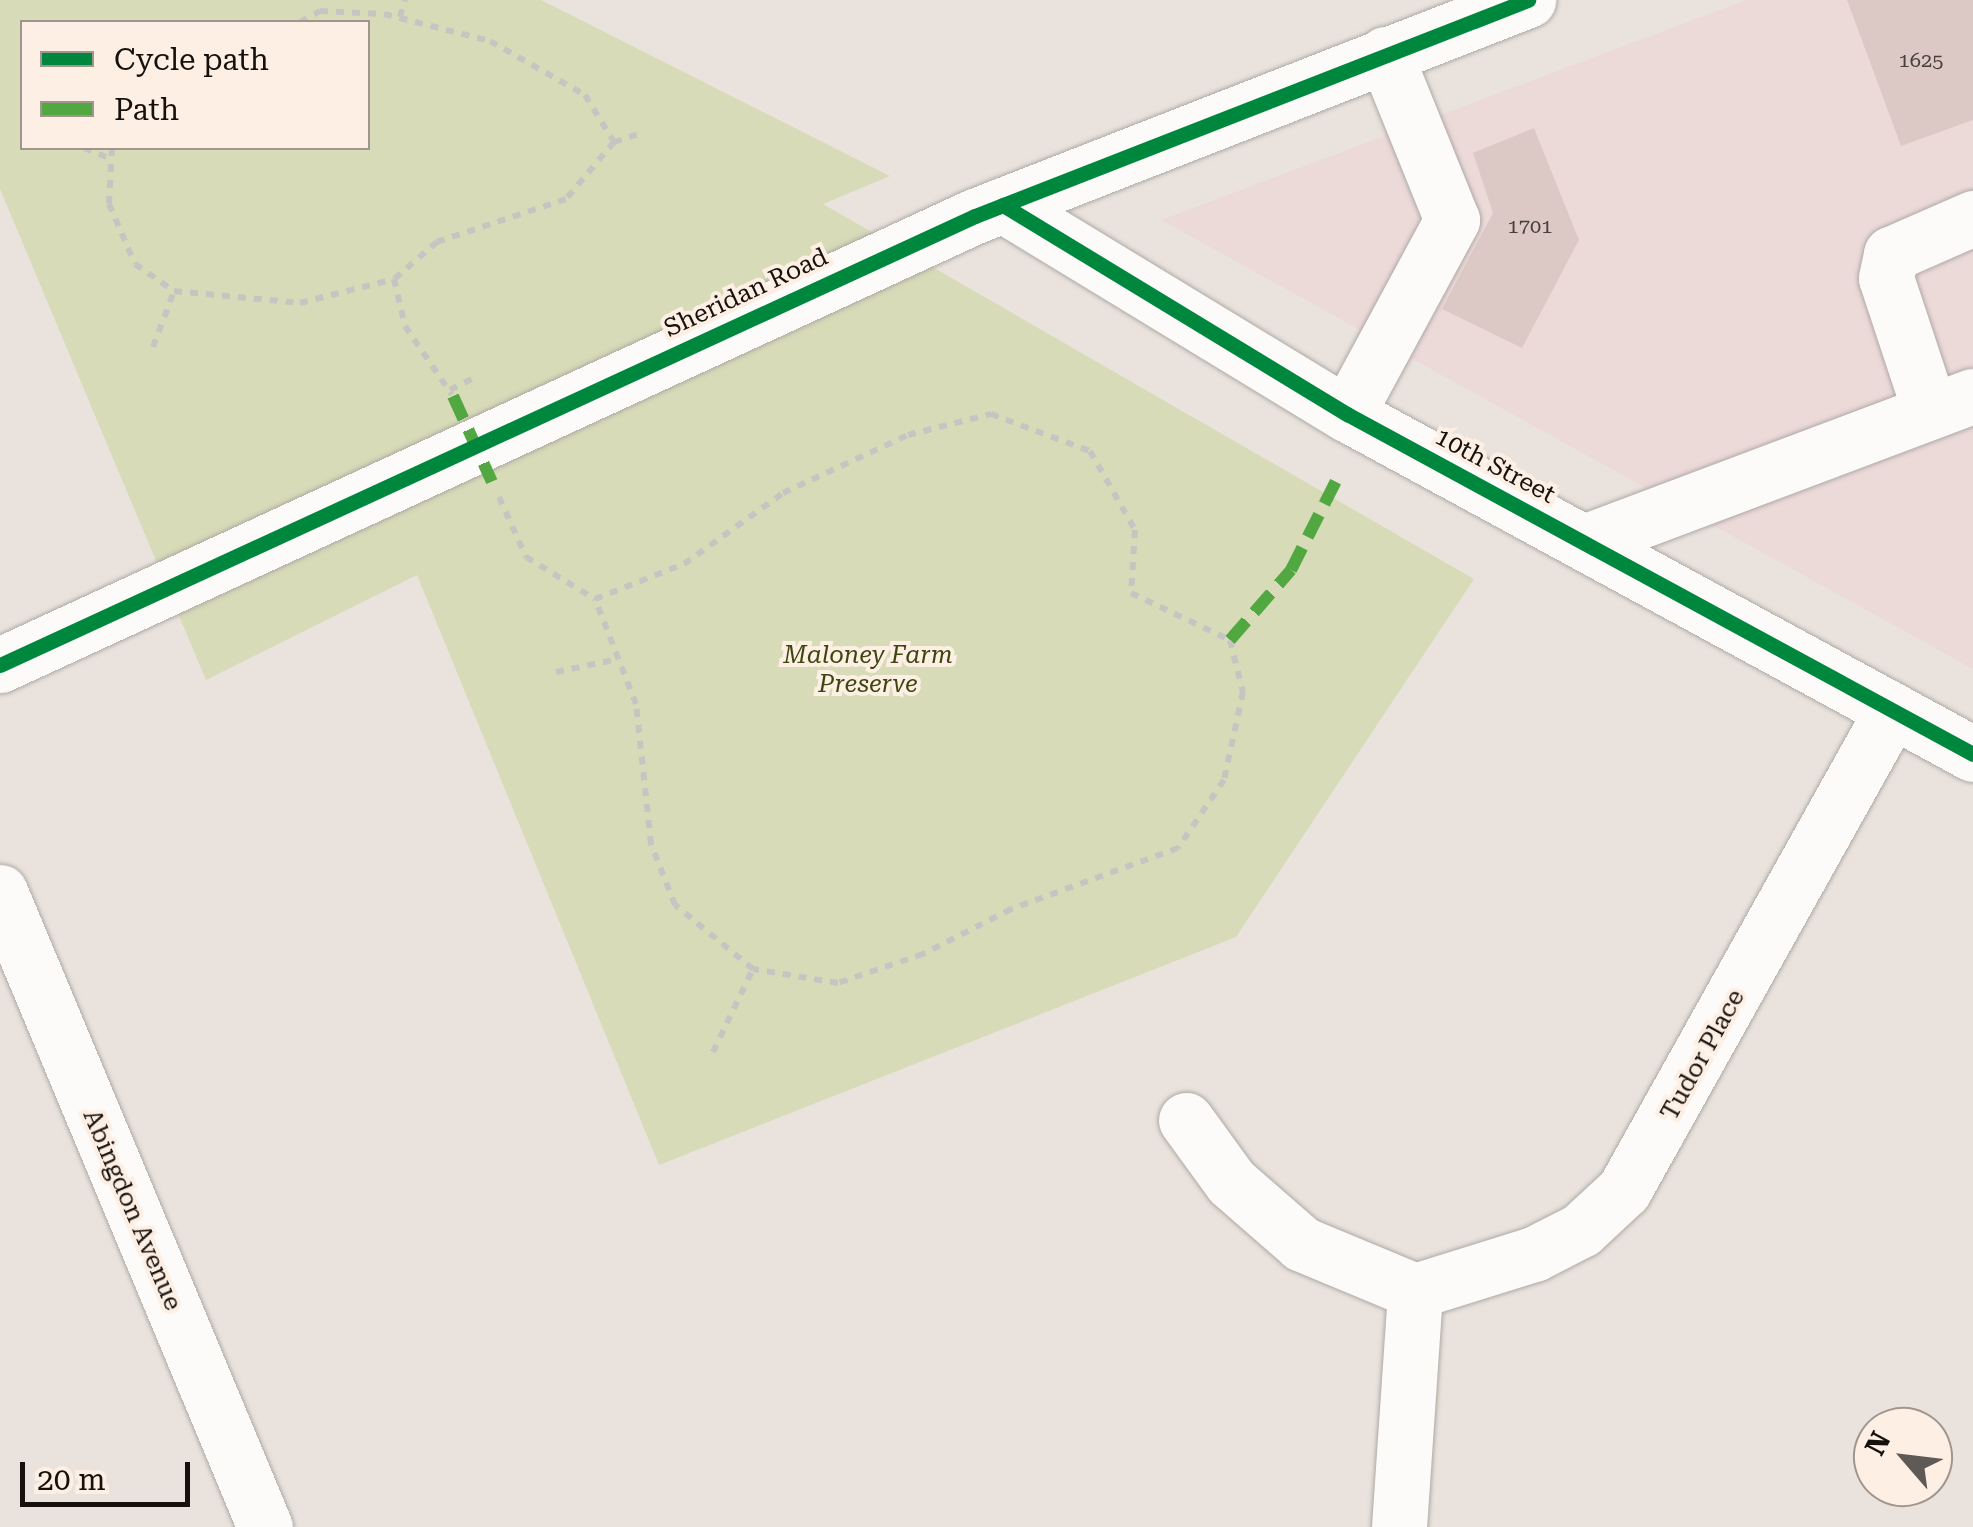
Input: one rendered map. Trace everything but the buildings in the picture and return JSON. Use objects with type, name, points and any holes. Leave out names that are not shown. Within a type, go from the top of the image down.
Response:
[{"type":"street","name":"Sheridan Road","points":[[0,666],[1003,205],[1528,0]]},
{"type":"street","points":[[1347,414],[1452,220],[1385,54]]},
{"type":"street","name":"10th Street","points":[[1003,205],[1347,414],[1973,754]]},
{"type":"street","points":[[1584,542],[1951,403],[1886,278],[1890,254],[1973,218]]},
{"type":"street","name":"Tudor Place","points":[[1415,1290],[1534,1254],[1581,1230],[1624,1190],[1892,710]]},
{"type":"street","name":"Abingdon Avenue","points":[[0,892],[265,1527]]},
{"type":"street","points":[[1186,1120],[1231,1182],[1302,1244],[1415,1290],[1400,1527]]},
{"type":"path","points":[[400,17],[405,0]]},
{"type":"path","points":[[303,20],[320,10],[400,17],[490,41],[585,95],[614,142]]},
{"type":"path","points":[[111,150],[106,157],[109,204],[135,264],[174,291],[300,304],[394,279],[437,242],[566,199],[614,142],[644,132]]},
{"type":"path","points":[[89,150],[106,157]]},
{"type":"path","points":[[394,279],[405,326],[451,393],[474,378]]},
{"type":"path","points":[[154,347],[174,291]]},
{"type":"path","points":[[506,514],[526,557],[595,599],[636,704],[652,844],[676,905],[753,968],[838,983],[1178,848],[1224,780],[1243,692],[1230,640],[1131,593],[1135,530],[1090,451],[991,414],[908,434],[782,493],[684,564],[595,599]]},
{"type":"path","points":[[556,672],[619,659]]},
{"type":"path","points":[[713,1052],[753,968]]},
{"type":"shaded area","points":[[1746,0],[1973,0],[1973,669],[1161,220]]},
{"type":"green space","name":"Maloney Farm Preserve","points":[[0,0],[541,0],[890,176],[823,204],[1474,579],[1236,937],[659,1165],[417,575],[206,680],[0,189]]},
{"type":"marked path","points":[[453,396],[492,482]]},
{"type":"marked path","points":[[1230,640],[1291,570],[1336,481]]},
{"type":"cycle path","points":[[0,665],[975,216],[1528,0]]},
{"type":"cycle path","points":[[1003,205],[1347,414],[1973,754]]}]
